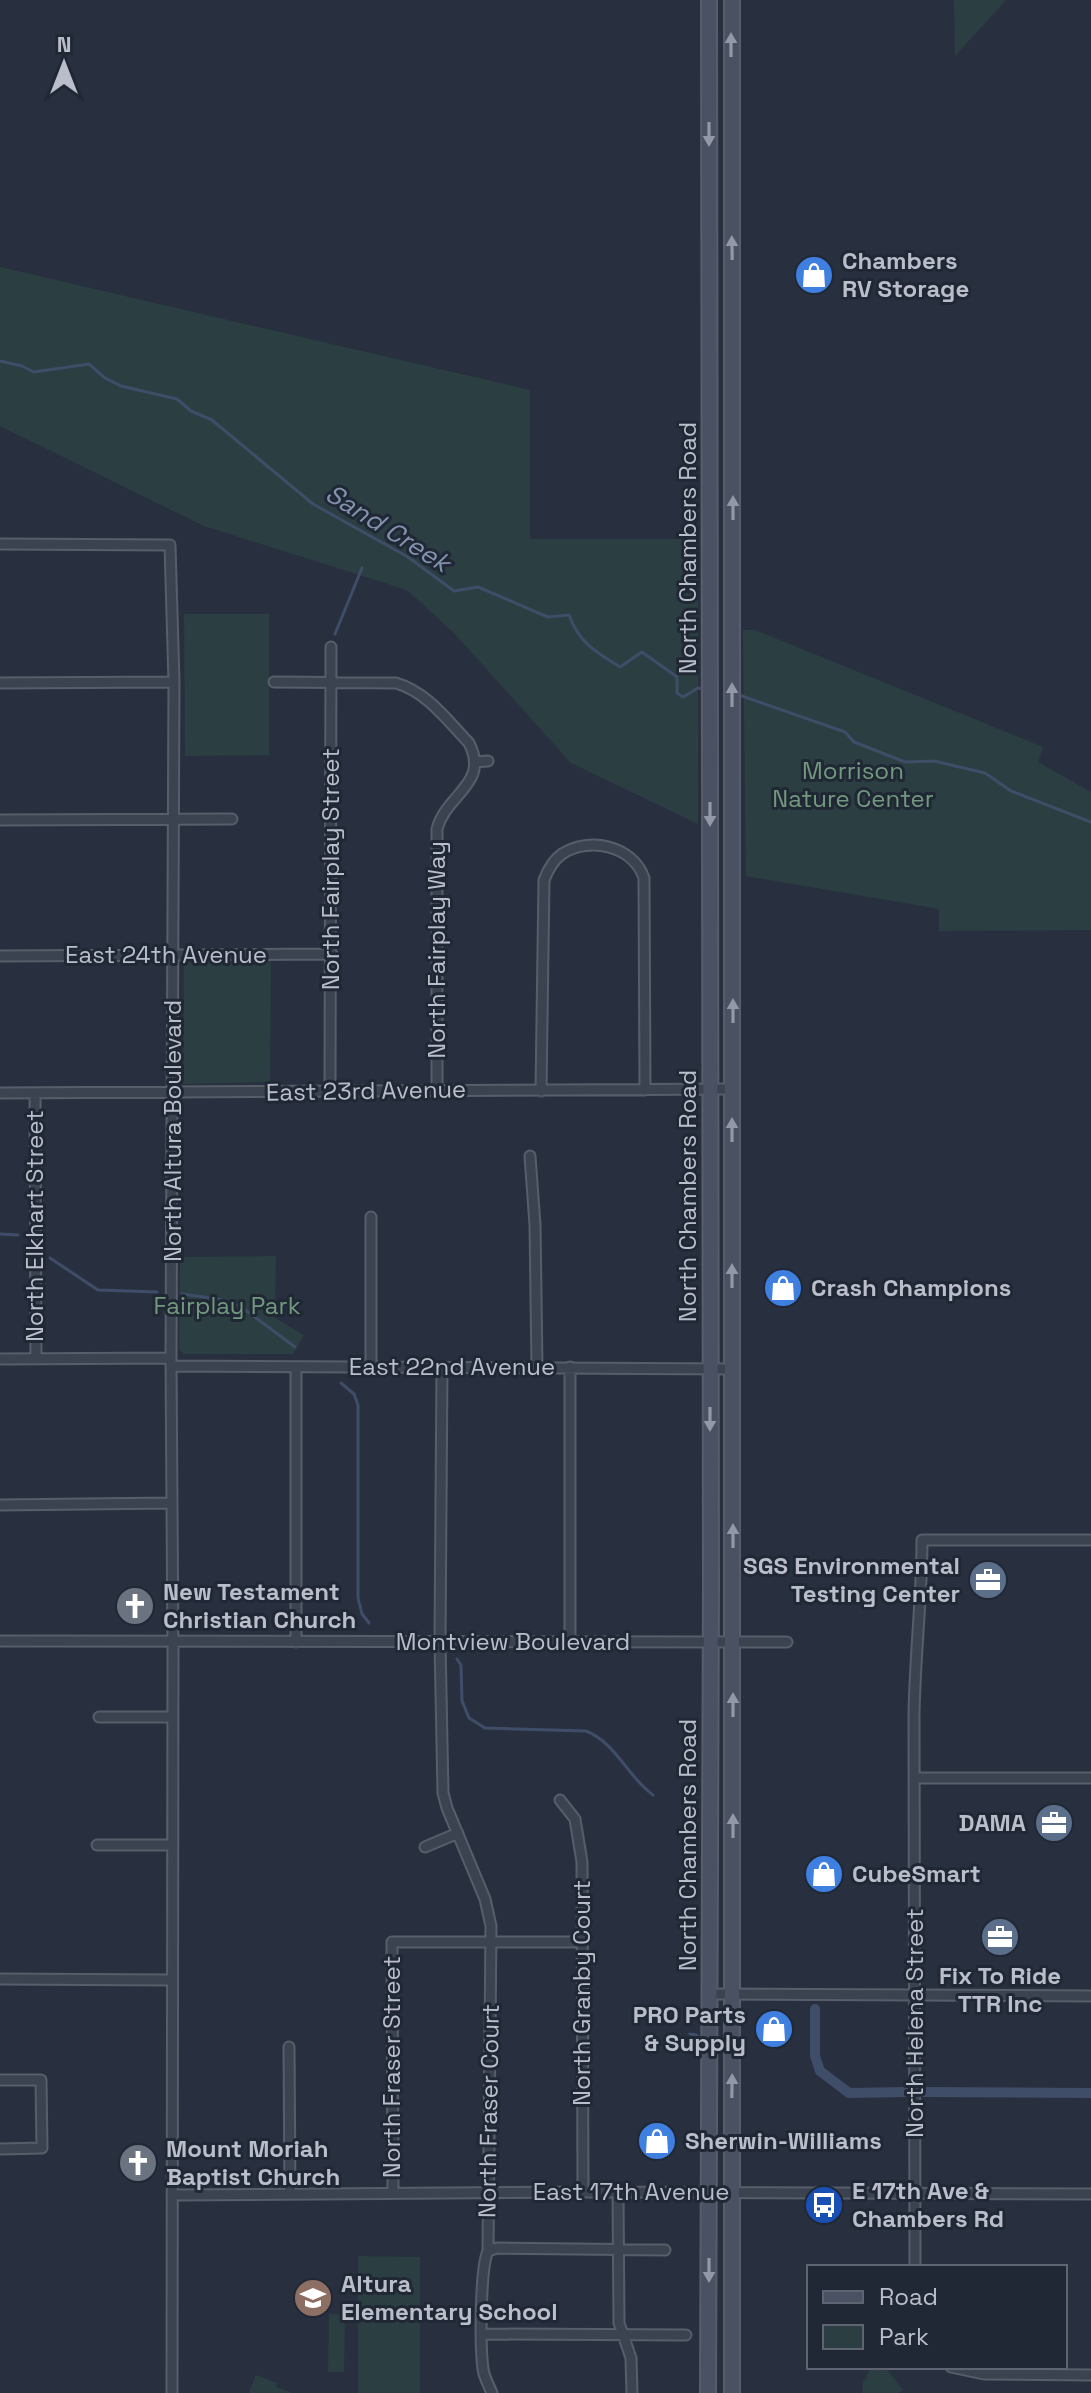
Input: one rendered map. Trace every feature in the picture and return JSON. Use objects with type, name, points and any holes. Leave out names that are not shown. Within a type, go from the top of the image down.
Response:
[{"type":"main road","name":"North Chambers Road","points":[[708,2393],[711,1994],[709,0]]},
{"type":"main road","name":"North Chambers Road","points":[[732,0],[732,2393]]},
{"type":"main road","points":[[709,80],[731,82]]},
{"type":"main road","points":[[710,559],[732,559]]},
{"type":"street","name":"North Altura Boulevard","points":[[0,544],[170,545],[174,682],[172,2393]]},
{"type":"street","name":"North Fairplay Street","points":[[330,1091],[331,647]]},
{"type":"street","points":[[0,683],[174,682]]},
{"type":"street","points":[[274,682],[396,683],[414,689],[469,743],[475,762],[488,761]]},
{"type":"street","name":"North Fairplay Way","points":[[437,1090],[437,829],[444,811],[470,783],[475,762]]},
{"type":"street","points":[[0,820],[232,819]]},
{"type":"street","points":[[541,1091],[544,880],[555,861],[578,847],[625,853],[638,864],[644,878],[645,1090]]},
{"type":"street","name":"East 24th Avenue","points":[[0,956],[332,954]]},
{"type":"street","name":"East 23rd Avenue","points":[[0,1093],[733,1089]]},
{"type":"street","name":"North Elkhart Street","points":[[35,1093],[36,1359]]},
{"type":"street","points":[[530,1156],[535,1225],[537,1367]]},
{"type":"street","points":[[371,1217],[371,1366]]},
{"type":"street","name":"East 22nd Avenue","points":[[0,1359],[296,1367],[732,1369]]},
{"type":"street","points":[[296,1367],[296,1642]]},
{"type":"street","points":[[440,1642],[442,1367]]},
{"type":"street","points":[[570,1367],[570,1642]]},
{"type":"street","points":[[0,1505],[171,1503]]},
{"type":"street","name":"North Helena Street","points":[[915,2265],[915,1661],[921,1605],[922,1540],[1091,1540]]},
{"type":"street","name":"Montview Boulevard","points":[[0,1641],[787,1642]]},
{"type":"street","name":"North Fraser Court","points":[[440,1642],[443,1793],[490,1917],[488,2251],[484,2260],[483,2371],[492,2393]]},
{"type":"street","points":[[99,1717],[171,1717]]},
{"type":"street","points":[[915,1778],[1091,1778]]},
{"type":"street","name":"North Granby Court","points":[[560,1800],[572,1814],[582,1862],[583,2192]]},
{"type":"street","points":[[425,1847],[458,1833]]},
{"type":"street","points":[[97,1845],[171,1845]]},
{"type":"street","name":"North Fraser Street","points":[[393,2192],[392,1942],[491,1943]]},
{"type":"street","points":[[491,1943],[583,1942]]},
{"type":"street","points":[[0,1979],[171,1980]]},
{"type":"street","points":[[711,1994],[1091,1996]]},
{"type":"street","points":[[289,2047],[290,2193]]},
{"type":"street","points":[[0,2080],[41,2080],[42,2148],[0,2149]]},
{"type":"street","name":"East 17th Avenue","points":[[172,2195],[393,2192],[1091,2194]]},
{"type":"street","points":[[618,2192],[619,2323],[631,2358],[632,2393]]},
{"type":"street","points":[[488,2251],[497,2248],[665,2250]]},
{"type":"street","points":[[483,2334],[686,2335]]},
{"type":"street","points":[[960,2369],[984,2374],[1091,2375]]},
{"type":"green space","points":[[954,0],[1006,0],[955,56]]},
{"type":"green space","points":[[0,267],[530,390],[530,539],[698,539],[698,824],[571,763],[453,632],[407,590],[204,526],[0,426]]},
{"type":"green space","points":[[184,614],[269,614],[269,755],[185,756]]},
{"type":"green space","name":"Morrison Nature Center","points":[[743,630],[755,630],[1043,747],[1038,762],[1091,792],[1091,930],[939,931],[939,909],[746,876]]},
{"type":"green space","points":[[184,960],[271,960],[270,1082],[183,1084]]},
{"type":"green space","name":"Fairplay Park","points":[[276,1256],[275,1318],[304,1335],[293,1354],[184,1354],[179,1349],[180,1257]]},
{"type":"green space","points":[[358,2256],[420,2257],[420,2393],[358,2393]]},
{"type":"green space","points":[[329,2314],[345,2315],[344,2372],[328,2372]]},
{"type":"green space","points":[[869,2369],[887,2369],[903,2390],[898,2393],[863,2393],[863,2380],[866,2380]]},
{"type":"green space","points":[[256,2375],[277,2383],[276,2387],[292,2393],[249,2393]]},
{"type":"waterway","name":"Sand Creek","points":[[0,361],[34,372],[89,364],[105,378],[121,386],[177,399],[191,411],[212,420],[313,504],[408,557],[454,591],[478,587],[548,617],[569,615],[583,640],[620,667],[642,652],[677,677],[677,693],[683,697],[698,688],[704,689]]},
{"type":"waterway","points":[[335,634],[362,568]]},
{"type":"waterway","name":"Sand Creek","points":[[739,695],[845,732],[854,742],[905,762],[934,761],[985,773],[1011,791],[1091,822]]},
{"type":"waterway","points":[[0,1234],[18,1235]]},
{"type":"waterway","points":[[50,1258],[98,1290],[157,1292]]},
{"type":"waterway","points":[[182,1294],[240,1306],[295,1347]]},
{"type":"waterway","points":[[341,1383],[354,1394],[358,1405],[358,1598],[362,1614],[369,1623]]},
{"type":"waterway","points":[[457,1659],[461,1665],[462,1701],[469,1718],[485,1728],[586,1731],[605,1743],[653,1795]]},
{"type":"waterway","points":[[815,2009],[815,2056],[820,2071],[849,2093],[907,2092]]},
{"type":"waterway","points":[[690,2034],[697,2035]]},
{"type":"waterway","points":[[923,2092],[1091,2093]]},
{"type":"place","name":"Chambers RV Storage","points":[[814,275]]},
{"type":"place","name":"Crash Champions","points":[[783,1288]]},
{"type":"place","name":"SGS Environmental Testing Center","points":[[988,1580]]},
{"type":"place","name":"New Testament Christian Church","points":[[135,1606]]},
{"type":"place","name":"DAMA","points":[[1054,1823]]},
{"type":"place","name":"CubeSmart","points":[[824,1874]]},
{"type":"place","name":"Fix To Ride TTR Inc","points":[[1000,1937]]},
{"type":"place","name":"PRO Parts & Supply","points":[[774,2029]]},
{"type":"place","name":"Sherwin-Williams","points":[[657,2141]]},
{"type":"place","name":"Mount Moriah Baptist Church","points":[[138,2163]]},
{"type":"place","name":"E 17th Ave & Chambers Rd","points":[[824,2205]]},
{"type":"place","name":"Altura Elementary School","points":[[313,2298]]}]
